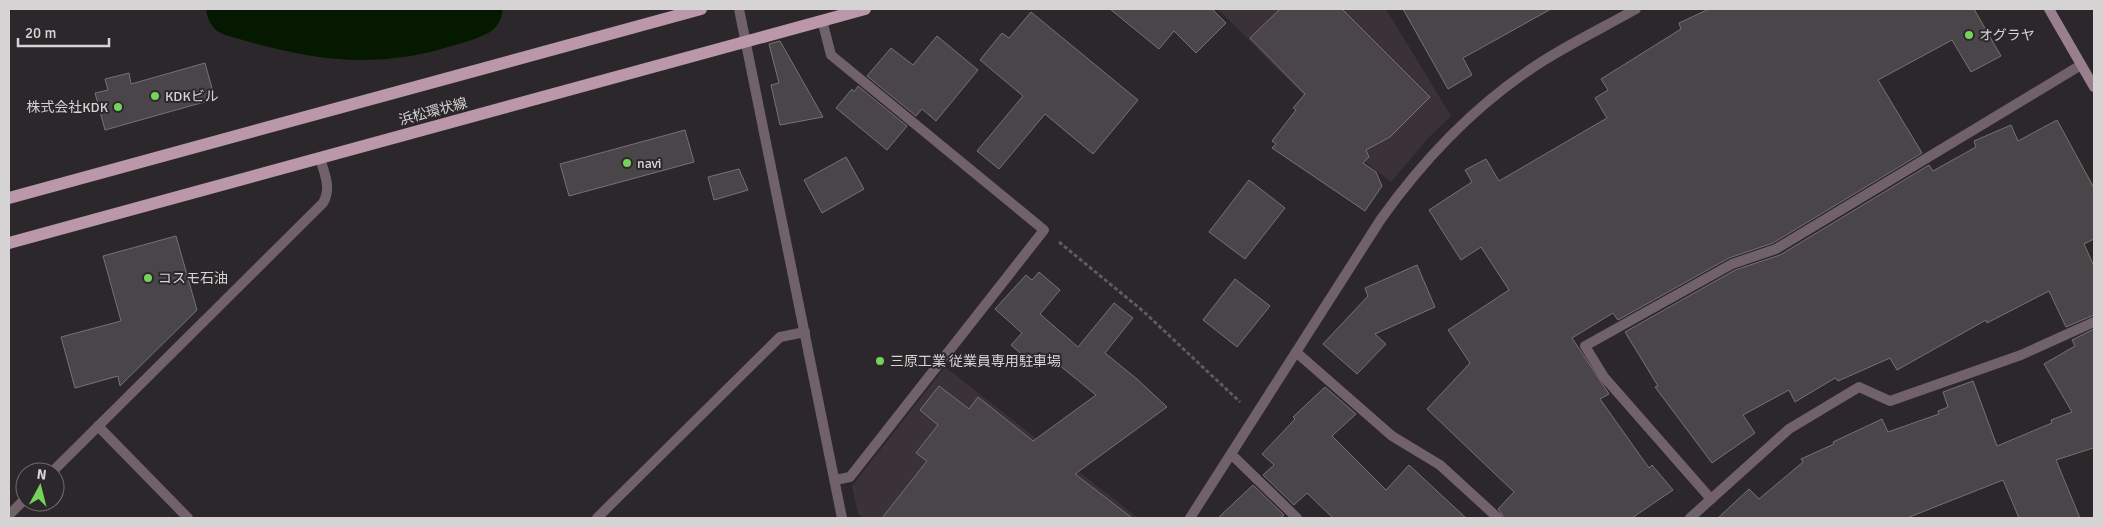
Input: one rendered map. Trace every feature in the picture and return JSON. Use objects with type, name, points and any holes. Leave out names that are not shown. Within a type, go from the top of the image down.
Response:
[{"type":"main road","name":"浜松環状線","points":[[9,198],[701,9]]},
{"type":"main road","name":"浜松環状線","points":[[9,242],[864,9]]},
{"type":"main road","points":[[2048,9],[2094,87]]},
{"type":"street","points":[[739,9],[842,518]]},
{"type":"street","points":[[1190,518],[1381,219],[1408,182],[1438,147],[1471,115],[1506,86],[1544,60],[1636,9]]},
{"type":"street","points":[[822,20],[831,55],[1044,230],[850,477],[835,480]]},
{"type":"street","points":[[1711,499],[1604,376],[1585,346],[1732,264],[1776,249],[2081,65]]},
{"type":"street","points":[[62,462],[323,203],[328,195],[328,186],[320,158]]},
{"type":"street","points":[[1690,518],[1789,429],[1859,387],[1890,401],[2021,355],[2094,322]]},
{"type":"street","points":[[597,518],[780,338],[804,332]]},
{"type":"street","points":[[1296,352],[1392,436],[1440,466],[1498,518]]},
{"type":"street","points":[[98,426],[188,518]]},
{"type":"street","points":[[1231,454],[1297,518]]},
{"type":"path","points":[[1044,230],[1143,311],[1245,406]]},
{"type":"shaded area","points":[[1218,9],[1386,9],[1451,116],[1428,138],[1391,182],[1334,137],[1339,131]]},
{"type":"shaded area","points":[[945,367],[1138,518],[864,518],[858,514],[852,486]]},
{"type":"building","points":[[1110,9],[1212,9],[1226,23],[1196,53],[1174,31],[1159,49]]},
{"type":"building","points":[[1280,9],[1342,9],[1430,97],[1390,137],[1366,150],[1369,157],[1363,163],[1376,172],[1382,186],[1365,211],[1272,148],[1276,144],[1272,141],[1296,110],[1293,108],[1305,94],[1250,38]]},
{"type":"building","points":[[1403,9],[1551,9],[1463,58],[1472,75],[1448,89]]},
{"type":"building","points":[[1709,9],[1974,9],[2001,56],[1971,72],[1952,40],[1878,80],[1922,153],[1773,243],[1729,258],[1618,320],[1613,313],[1572,338],[1609,394],[1600,399],[1649,468],[1652,465],[1673,490],[1632,518],[1505,518],[1498,509],[1514,492],[1427,409],[1470,363],[1448,330],[1509,290],[1481,247],[1461,260],[1429,210],[1472,182],[1465,170],[1486,159],[1499,181],[1607,118],[1595,98],[1608,90],[1601,79],[1681,29],[1679,23]]},
{"type":"building","points":[[1031,12],[1138,100],[1093,154],[1045,114],[999,169],[977,151],[1023,96],[980,60],[1002,33],[1009,38]]},
{"type":"building","points":[[937,36],[978,70],[936,121],[922,109],[916,116],[867,76],[891,48],[913,65]]},
{"type":"building","points":[[780,41],[823,117],[780,125],[771,85],[779,83],[769,44]]},
{"type":"building","name":"KDKビル","points":[[205,63],[215,99],[105,130],[95,93],[108,90],[105,79],[129,73],[131,84]]},
{"type":"building","points":[[858,86],[907,126],[887,150],[836,108],[852,89],[854,92]]},
{"type":"building","points":[[2057,120],[2094,188],[2094,239],[2084,244],[2094,266],[2094,315],[2066,327],[2049,291],[1987,323],[1986,320],[1897,370],[1890,358],[1838,381],[1835,378],[1795,402],[1789,390],[1743,415],[1755,433],[1712,463],[1655,387],[1658,386],[1625,332],[1735,270],[1780,255],[1929,165],[1933,171],[1976,147],[1974,141],[2011,125],[2018,141]]},
{"type":"building","points":[[685,130],[694,162],[569,196],[560,164]]},
{"type":"building","points":[[846,157],[864,189],[822,213],[804,180]]},
{"type":"building","points":[[739,169],[748,190],[714,200],[708,177]]},
{"type":"building","points":[[1249,180],[1285,208],[1245,259],[1209,232]]},
{"type":"building","points":[[176,236],[197,310],[120,386],[118,376],[75,388],[61,337],[121,321],[103,256]]},
{"type":"building","points":[[1417,265],[1435,307],[1375,334],[1386,344],[1357,374],[1323,344],[1368,296],[1365,288]]},
{"type":"building","points":[[1039,272],[1060,290],[1040,314],[1078,347],[1114,303],[1133,318],[1105,353],[1167,407],[1075,474],[1132,518],[882,518],[927,461],[916,453],[938,425],[920,410],[939,386],[969,409],[978,397],[1033,441],[1096,395],[1048,356],[1037,368],[1011,345],[1022,333],[995,309],[1026,275],[1032,280]]},
{"type":"building","points":[[1235,279],[1270,306],[1237,347],[1203,320]]},
{"type":"building","points":[[2094,329],[2094,451],[2093,448],[2056,460],[2080,518],[2019,518],[2003,480],[1907,518],[1718,518],[1749,489],[1759,499],[1803,462],[1801,459],[1834,444],[1833,442],[1882,419],[1888,432],[1939,414],[1938,411],[1948,407],[1943,392],[1973,381],[1997,446],[2052,423],[2051,420],[2072,412],[2044,364],[2075,346],[2072,340]]},
{"type":"building","points":[[1325,387],[1356,414],[1332,436],[1386,490],[1409,465],[1466,518],[1333,518],[1307,493],[1294,505],[1263,475],[1274,465],[1262,454],[1295,419],[1293,417]]},
{"type":"building","points":[[1253,485],[1284,515],[1280,518],[1218,518]]},
{"type":"waterway","points":[[234,9],[312,28],[364,33],[416,27],[455,17],[475,9]]},
{"type":"place","name":"オグラヤ","points":[[1969,35]]},
{"type":"place","name":"KDKビル","points":[[155,96]]},
{"type":"place","name":"株式会社KDK","points":[[118,107]]},
{"type":"place","name":"navi","points":[[627,163]]},
{"type":"place","name":"コスモ石油","points":[[148,278]]},
{"type":"place","name":"三原工業 従業員専用駐車場","points":[[880,361]]}]
